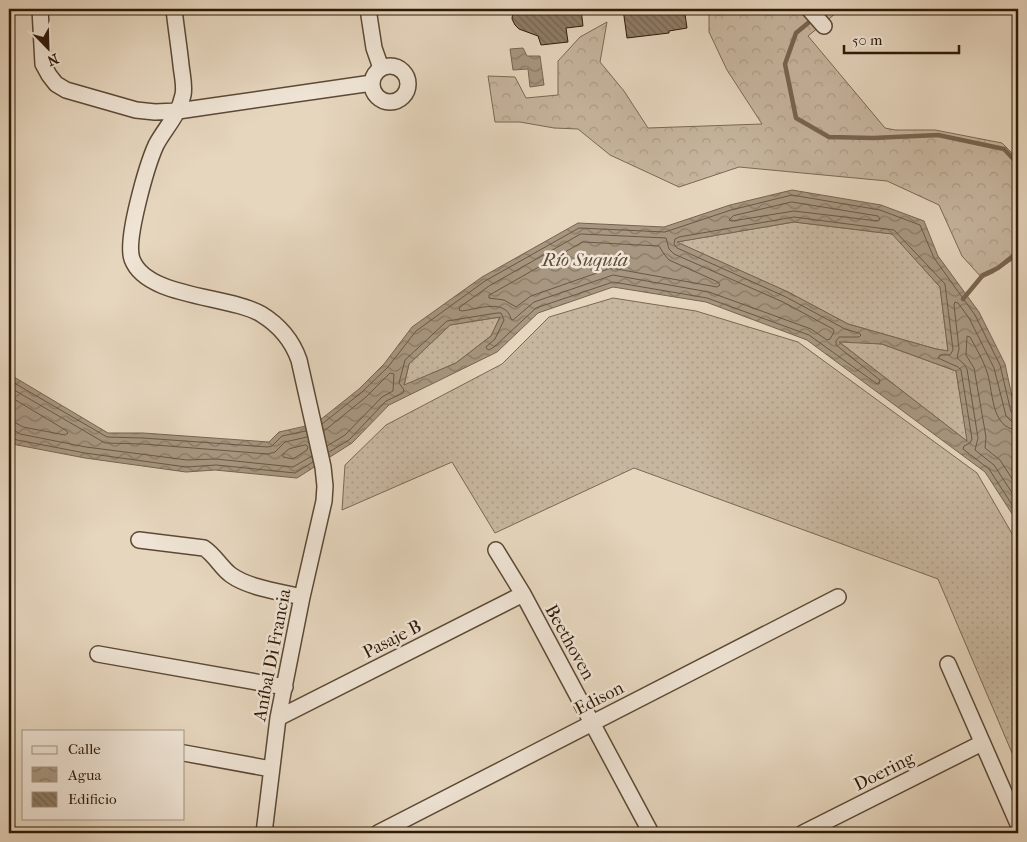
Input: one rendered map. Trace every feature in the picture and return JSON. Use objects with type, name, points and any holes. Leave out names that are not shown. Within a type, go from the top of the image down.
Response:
[{"type":"street","points":[[40,9],[43,64],[56,84],[66,90],[136,110],[155,112],[178,110],[372,83]]},
{"type":"street","points":[[174,9],[184,90],[178,110]]},
{"type":"street","points":[[368,9],[374,48],[381,68]]},
{"type":"street","points":[[809,9],[823,25]]},
{"type":"street","points":[[393,66],[404,71],[409,82],[406,94],[396,101],[384,102],[375,94],[372,83],[373,77],[381,68],[393,66]]},
{"type":"street","name":"Aníbal Di Francia","points":[[178,110],[157,144],[150,163],[138,203],[130,246],[132,260],[142,273],[154,282],[168,288],[245,308],[260,314],[283,332],[294,345],[299,360],[325,480],[324,501],[302,597],[278,718],[264,833]]},
{"type":"street","points":[[139,540],[204,548],[230,574],[240,580],[302,597]]},
{"type":"street","name":"Beethoven","points":[[496,550],[523,594],[651,833]]},
{"type":"street","name":"Pasaje B","points":[[278,718],[523,594]]},
{"type":"street","name":"Edison","points":[[378,833],[838,597]]},
{"type":"street","points":[[98,654],[285,686]]},
{"type":"street","points":[[948,664],[1018,824]]},
{"type":"street","name":"Doering","points":[[803,833],[982,743]]},
{"type":"street","points":[[185,753],[271,769]]},
{"type":"green space","points":[[709,9],[841,9],[808,36],[885,128],[895,130],[935,130],[1002,143],[1018,159],[1018,256],[982,278],[962,256],[939,205],[887,181],[739,167],[679,187],[610,155],[578,129],[554,128],[520,122],[495,122],[488,76],[515,77],[526,98],[558,95],[558,61],[580,37],[607,22],[600,62],[624,91],[648,128],[762,124],[727,70],[709,32]]},
{"type":"green space","points":[[794,222],[893,234],[940,287],[948,351],[848,324],[788,292],[676,242]]},
{"type":"green space","points":[[613,298],[696,311],[798,342],[977,473],[1018,544],[1018,767],[938,579],[634,468],[495,533],[452,462],[342,510],[345,465],[386,425],[502,364],[549,317]]},
{"type":"green space","points":[[500,317],[491,336],[456,363],[404,386],[409,364],[450,325]]},
{"type":"green space","points":[[838,341],[882,344],[956,371],[968,442]]},
{"type":"water","points":[[523,48],[527,56],[540,56],[544,85],[530,87],[528,69],[513,70],[510,49]]},
{"type":"water","name":"Río Suquía","points":[[792,190],[881,205],[924,221],[938,256],[979,312],[1005,364],[1018,417],[1018,523],[985,472],[807,340],[706,302],[613,287],[538,313],[497,352],[389,405],[352,443],[297,478],[215,470],[186,472],[85,458],[12,444],[9,437],[9,374],[108,433],[143,433],[269,442],[279,432],[315,424],[359,389],[384,364],[412,327],[482,277],[578,223],[664,227],[730,205]],"holes":[[[794,222],[892,234],[940,287],[948,351],[848,324],[788,292],[677,242]],[[500,317],[491,336],[456,363],[404,385],[409,364],[450,325]],[[839,342],[882,344],[956,371],[967,441]]]},
{"type":"building","points":[[513,9],[581,9],[583,26],[566,28],[568,42],[541,45],[538,36],[519,29],[515,25],[512,19]]},
{"type":"building","points":[[623,9],[683,9],[687,28],[669,31],[669,33],[627,38]]},
{"type":"waterway","points":[[825,9],[796,33],[785,64],[796,118],[829,137],[873,138],[938,135],[1004,149],[1018,164]]},
{"type":"waterway","points":[[963,299],[983,275],[998,268],[1018,252]]}]
